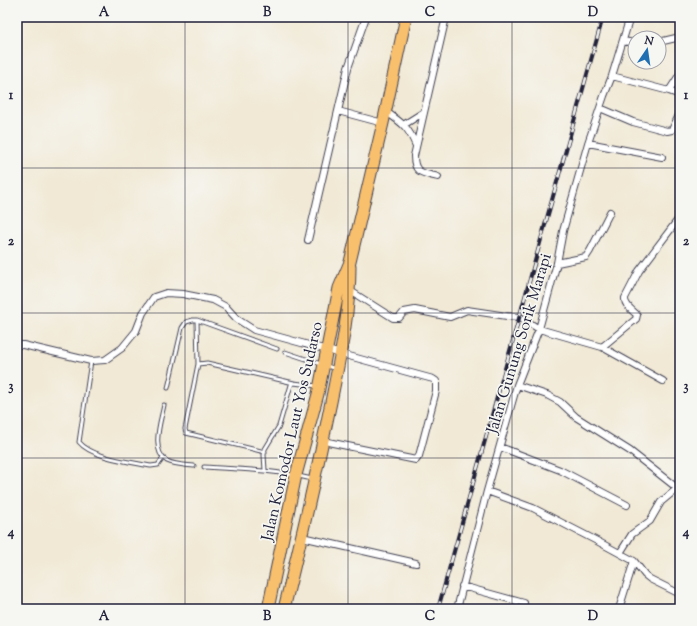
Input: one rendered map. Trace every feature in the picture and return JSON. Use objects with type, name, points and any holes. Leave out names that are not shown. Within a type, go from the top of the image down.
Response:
[{"type":"highway","name":"Jalan Komodor Laut Yos Sudarso","points":[[271,608],[296,475],[319,387],[339,288],[350,262],[406,17]]},
{"type":"highway","name":"Jalan Komodor Laut Yos Sudarso","points":[[284,609],[302,537],[341,353],[350,291],[350,262]]},
{"type":"street","points":[[308,240],[348,68],[366,17]]},
{"type":"street","points":[[438,176],[418,170],[414,165],[416,146],[446,17]]},
{"type":"street","name":"Jalan Gunung Sorik Marapi","points":[[457,609],[487,491],[517,385],[539,329],[557,263],[563,231],[588,143],[612,76],[630,17]]},
{"type":"street","points":[[667,40],[680,37]]},
{"type":"street","points":[[623,41],[627,42]]},
{"type":"street","points":[[669,91],[680,74]]},
{"type":"street","points":[[612,76],[680,95]]},
{"type":"street","points":[[600,108],[632,122],[666,131],[672,130],[680,113]]},
{"type":"street","points":[[338,111],[383,123]]},
{"type":"street","points":[[385,111],[405,124],[416,146]]},
{"type":"street","points":[[405,124],[424,112]]},
{"type":"street","points":[[588,143],[662,157]]},
{"type":"street","points":[[557,263],[586,257],[610,212]]},
{"type":"street","points":[[602,347],[636,319],[638,314],[625,302],[626,295],[639,271],[680,217]]},
{"type":"street","points":[[339,288],[350,291],[393,318],[399,318],[404,312],[415,310],[450,317],[463,311],[473,310],[486,314],[520,316],[539,329],[602,347],[662,381]]},
{"type":"street","points":[[17,345],[23,345],[91,361],[105,360],[122,348],[136,331],[143,314],[154,297],[166,293],[183,294],[213,300],[226,307],[237,319],[254,330],[433,379],[437,384],[419,456],[416,460],[323,441]]},
{"type":"street","points":[[517,385],[547,395],[560,402],[576,417],[630,451],[678,487],[661,502],[650,521],[632,534],[620,553]]},
{"type":"street","points":[[500,447],[560,470],[627,506]]},
{"type":"street","points":[[487,491],[533,508],[620,553],[634,561],[650,579],[680,594]]},
{"type":"street","points":[[302,537],[416,563]]},
{"type":"street","points":[[619,609],[634,561]]},
{"type":"street","points":[[462,586],[524,603]]},
{"type":"lane","points":[[168,388],[184,324],[189,320],[197,320],[277,349]]},
{"type":"lane","points":[[197,320],[198,364],[185,429],[186,433],[265,452]]},
{"type":"lane","points":[[285,352],[323,366],[337,369]]},
{"type":"lane","points":[[91,361],[78,442],[82,446],[97,453],[144,465],[155,466],[160,463],[163,458]]},
{"type":"lane","points":[[198,364],[207,363],[294,383],[319,387]]},
{"type":"lane","points":[[265,470],[265,452],[279,426],[291,385],[294,383]]},
{"type":"lane","points":[[164,405],[157,438],[158,447],[163,458],[175,464],[194,466]]},
{"type":"lane","points":[[204,467],[265,470],[314,479]]},
{"type":"railway","points":[[438,609],[603,17]]}]
